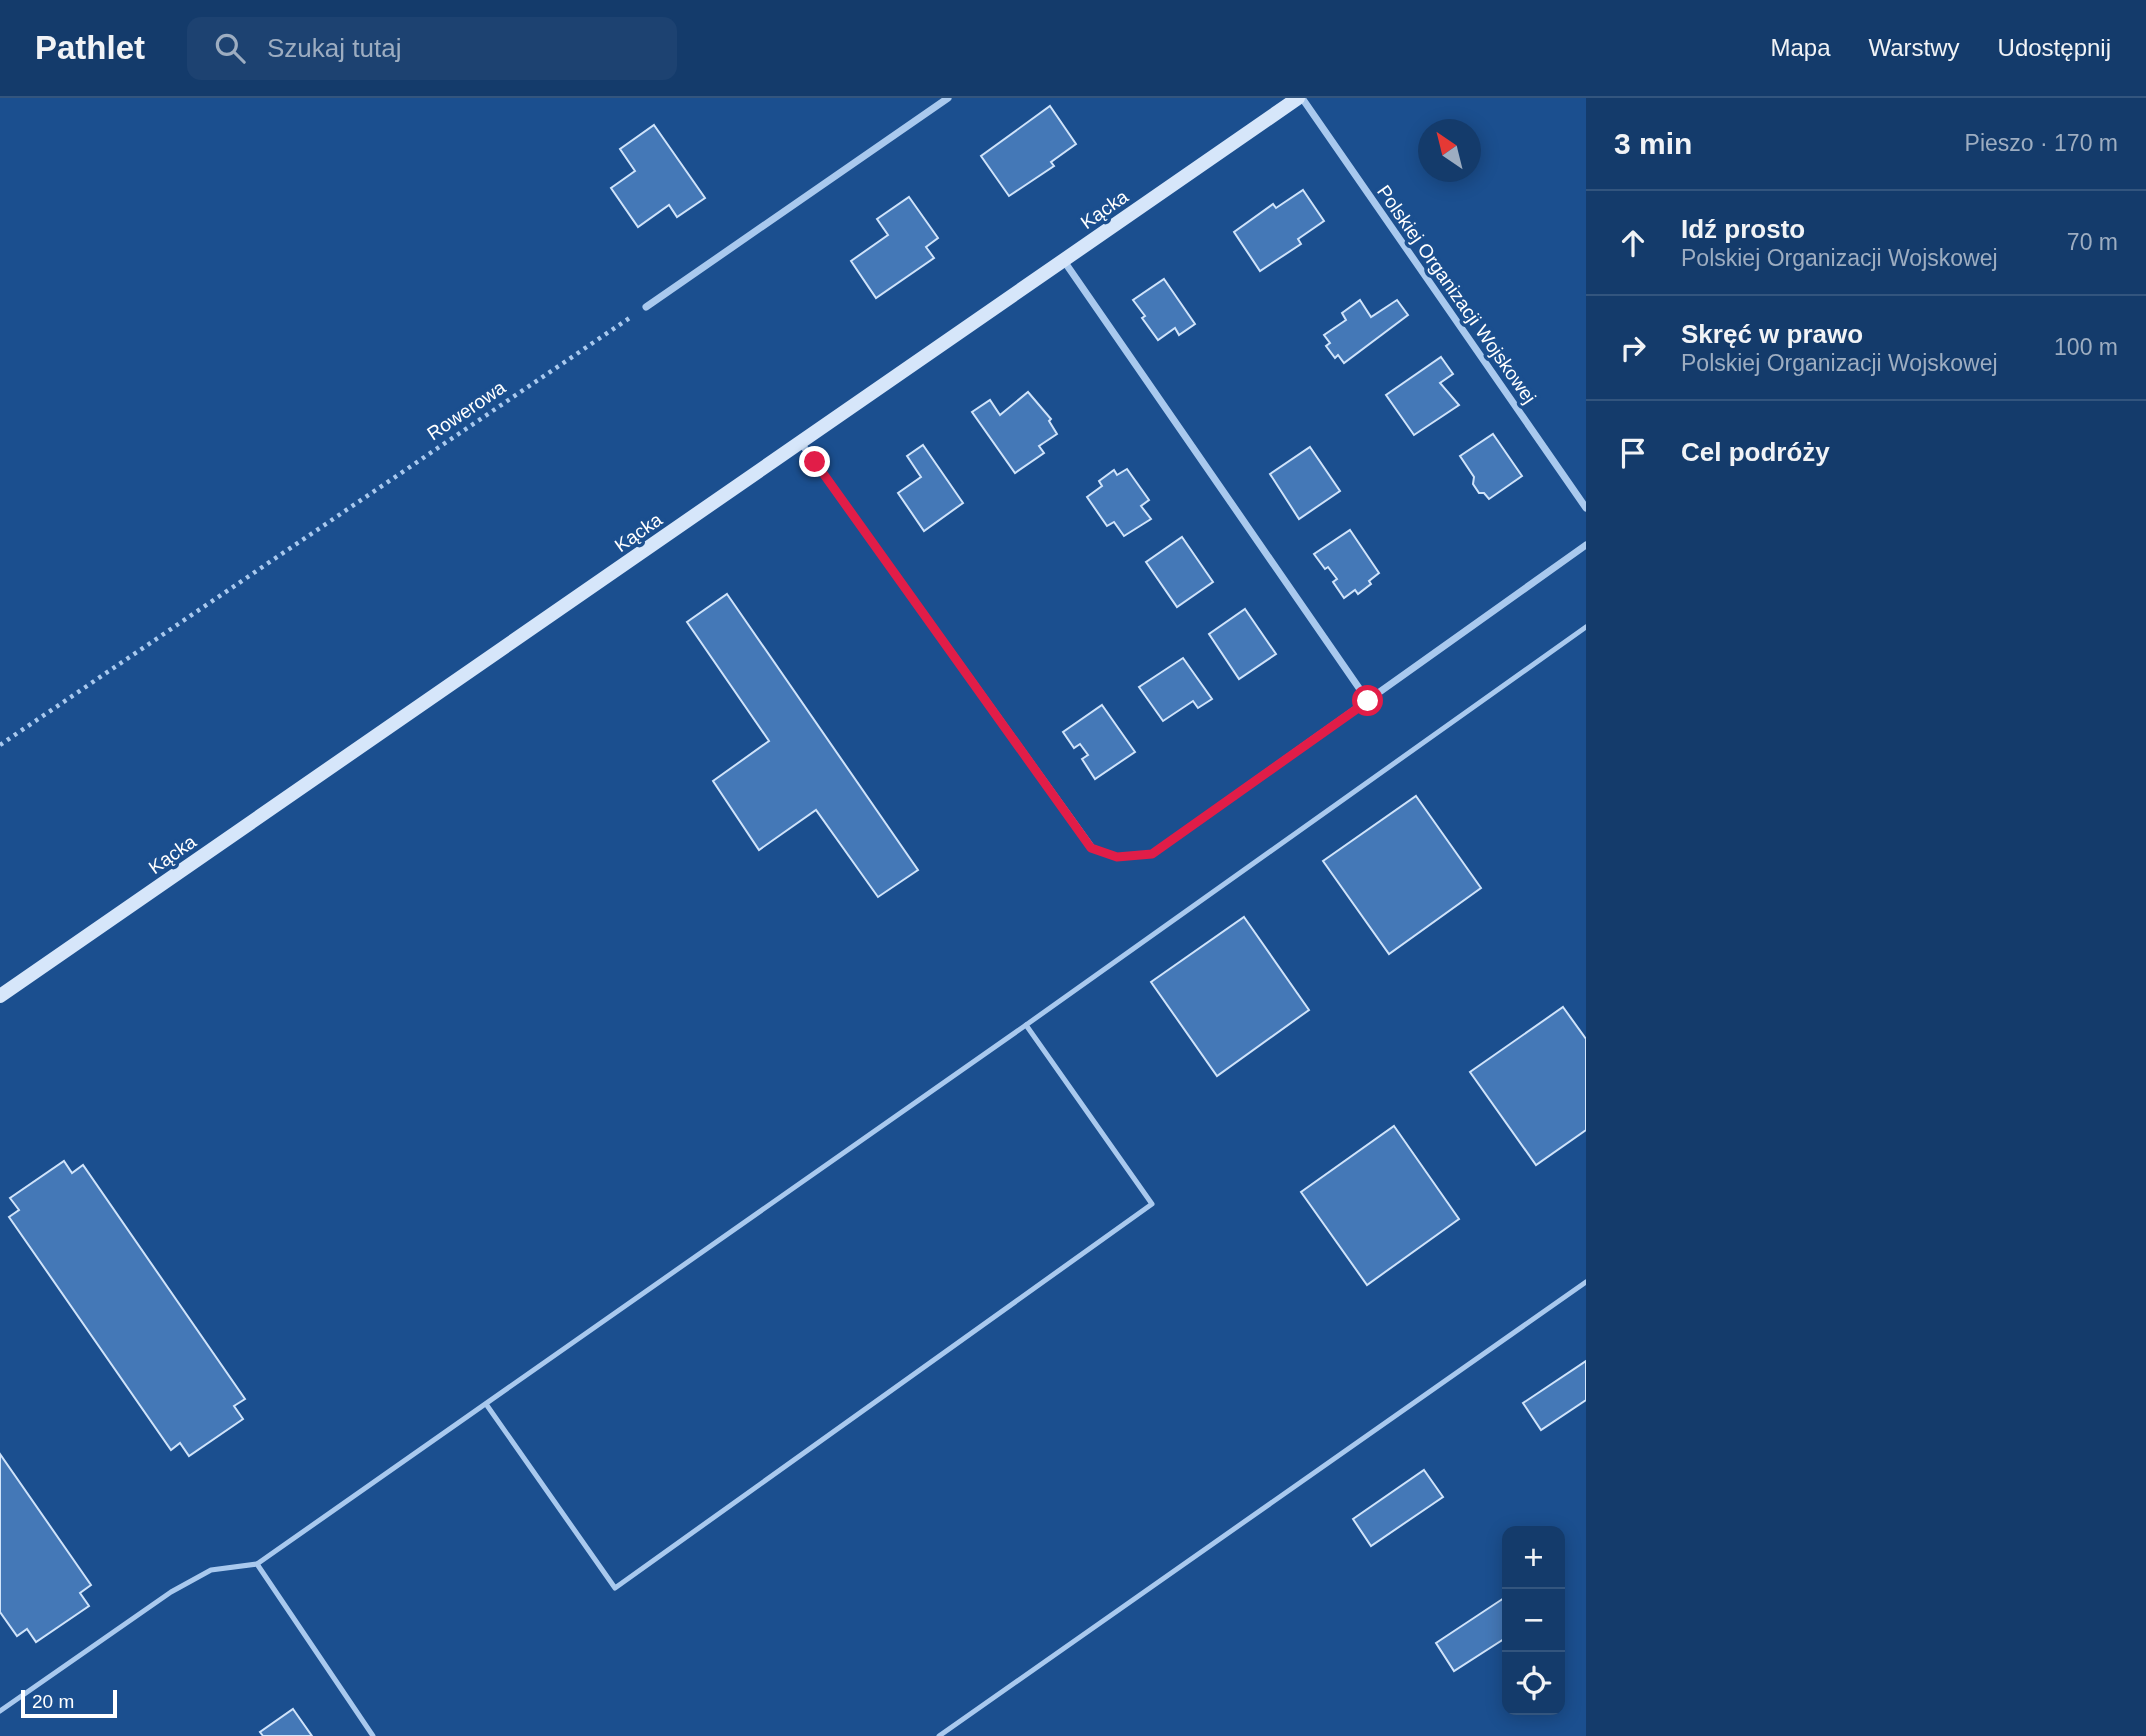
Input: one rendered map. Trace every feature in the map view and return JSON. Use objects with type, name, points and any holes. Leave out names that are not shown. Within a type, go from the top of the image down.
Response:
[{"type":"street","points":[[646,307],[947,98]]},
{"type":"street","name":"Kącka","points":[[0,996],[1300,98]]},
{"type":"street","name":"Polskiej Organizacji Wojskowej","points":[[1300,98],[1586,508]]},
{"type":"street","points":[[1064,261],[1368,701]]},
{"type":"street","points":[[801,443],[1091,848],[1117,857],[1152,854],[1586,545]]},
{"type":"lane","points":[[0,1711],[171,1592],[211,1570],[257,1564],[1026,1025],[1586,627]]},
{"type":"lane","points":[[486,1404],[615,1588],[1153,1204],[1026,1025]]},
{"type":"lane","points":[[939,1736],[1586,1282]]},
{"type":"lane","points":[[257,1564],[373,1736]]},
{"type":"path","name":"Rowerowa","points":[[0,745],[646,307]]},
{"type":"building","points":[[1050,106],[1076,144],[1051,162],[1054,166],[1009,196],[981,156]]},
{"type":"building","points":[[654,125],[705,198],[677,217],[669,205],[638,227],[611,188],[635,171],[620,149]]},
{"type":"building","points":[[1303,190],[1324,221],[1298,239],[1301,244],[1260,271],[1234,232],[1273,204],[1276,208]]},
{"type":"building","points":[[909,197],[938,238],[926,247],[934,258],[876,298],[851,261],[888,235],[877,219]]},
{"type":"building","points":[[1164,279],[1195,324],[1179,335],[1175,328],[1158,340],[1133,300]]},
{"type":"building","points":[[1360,300],[1371,317],[1397,300],[1408,315],[1344,363],[1338,355],[1335,358],[1326,346],[1330,343],[1324,335],[1346,320],[1342,313]]},
{"type":"building","points":[[1441,357],[1453,374],[1440,383],[1459,405],[1414,435],[1386,395]]},
{"type":"building","points":[[1028,392],[1051,419],[1049,421],[1057,434],[1039,446],[1044,453],[1015,473],[972,412],[990,400],[1000,415]]},
{"type":"building","points":[[1493,434],[1522,476],[1489,499],[1484,493],[1479,493],[1473,484],[1474,477],[1460,456]]},
{"type":"building","points":[[923,445],[963,503],[924,531],[898,493],[921,477],[907,456]]},
{"type":"building","points":[[1310,447],[1340,491],[1299,519],[1270,474]]},
{"type":"building","points":[[1127,469],[1149,500],[1141,506],[1151,519],[1124,536],[1114,522],[1107,526],[1087,497],[1102,486],[1099,481],[1114,470],[1117,475]]},
{"type":"building","points":[[1350,530],[1379,573],[1369,581],[1371,584],[1358,594],[1355,590],[1344,598],[1333,582],[1337,579],[1314,554]]},
{"type":"building","points":[[1182,537],[1213,582],[1177,607],[1146,562]]},
{"type":"building","points":[[727,594],[918,870],[878,897],[816,810],[759,850],[713,781],[769,741],[687,622]]},
{"type":"building","points":[[1245,609],[1276,654],[1239,679],[1209,634]]},
{"type":"building","points":[[1183,658],[1212,699],[1198,708],[1193,701],[1163,721],[1139,687]]},
{"type":"building","points":[[1102,705],[1135,752],[1095,779],[1082,759],[1088,755],[1080,744],[1074,748],[1063,732]]},
{"type":"building","points":[[1416,796],[1481,888],[1389,954],[1323,861]]},
{"type":"building","points":[[1244,917],[1309,1010],[1217,1076],[1151,982]]},
{"type":"building","points":[[1563,1007],[1586,1039],[1586,1130],[1536,1165],[1470,1072]]},
{"type":"building","points":[[1394,1126],[1459,1219],[1367,1285],[1301,1192]]},
{"type":"building","points":[[64,1161],[72,1173],[83,1165],[245,1399],[234,1406],[243,1419],[189,1456],[180,1443],[171,1450],[9,1217],[19,1210],[10,1198]]},
{"type":"building","points":[[1586,1361],[1586,1400],[1541,1430],[1523,1403]]},
{"type":"building","points":[[0,1454],[91,1585],[80,1593],[89,1606],[36,1642],[27,1629],[17,1636],[0,1612]]},
{"type":"building","points":[[1424,1470],[1443,1497],[1371,1546],[1353,1519]]},
{"type":"building","points":[[1502,1599],[1502,1640],[1454,1671],[1436,1643]]},
{"type":"building","points":[[293,1709],[312,1736],[263,1736],[260,1732]]},
{"type":"route","points":[[815,462],[1091,848],[1117,857],[1152,854],[1368,701]]}]
